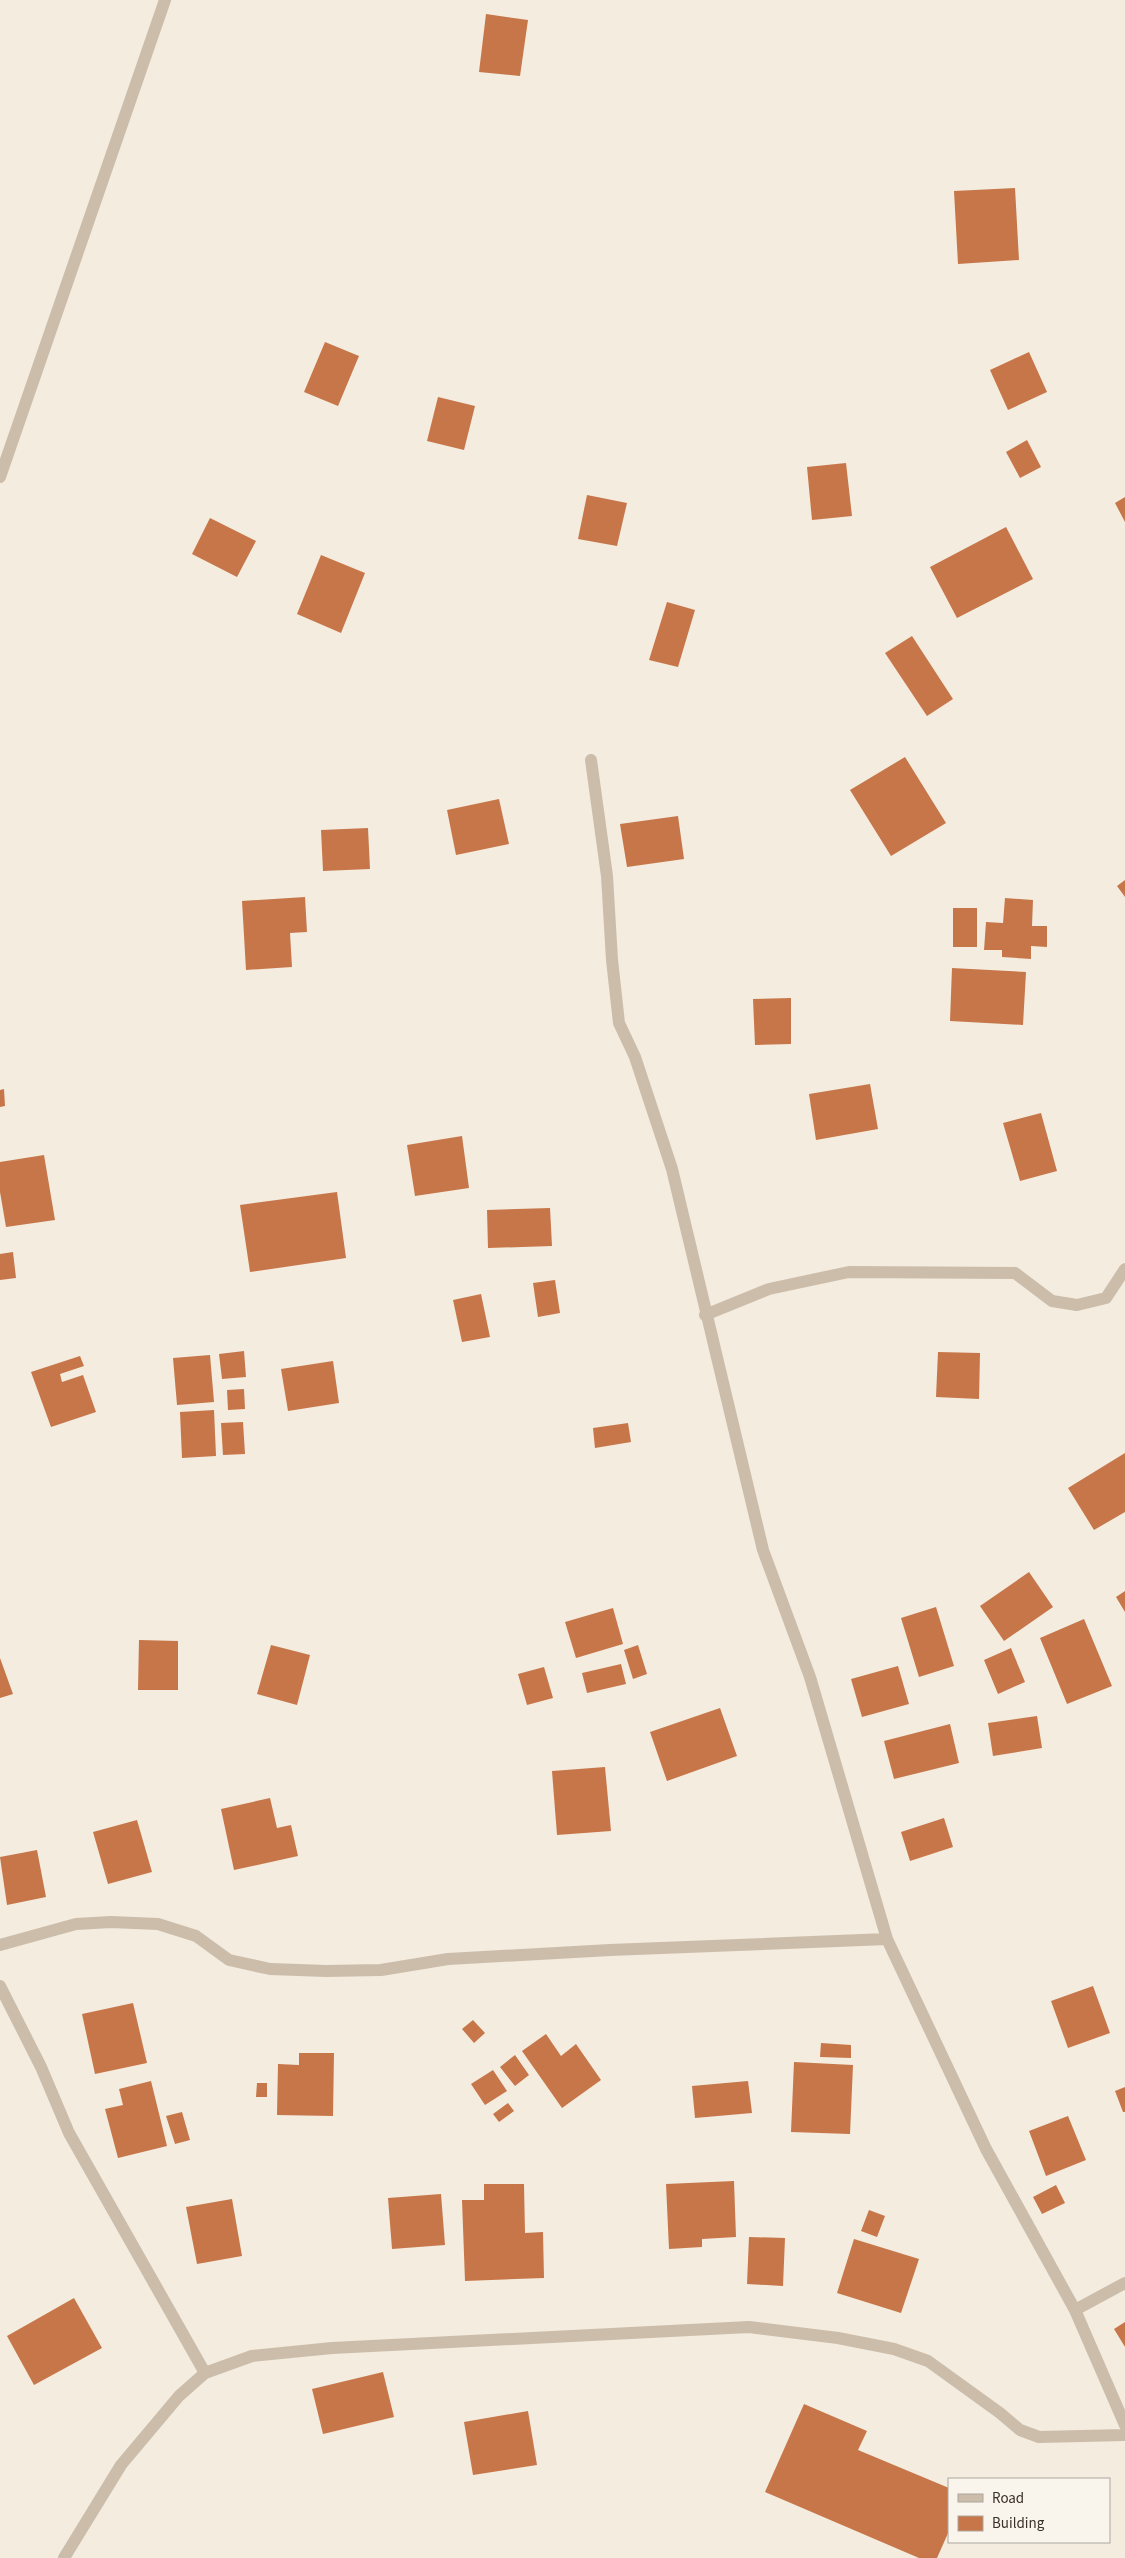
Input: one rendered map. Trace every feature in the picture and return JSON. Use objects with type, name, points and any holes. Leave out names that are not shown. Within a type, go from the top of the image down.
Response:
[{"type":"street","points":[[0,477],[165,0]]},
{"type":"street","points":[[591,760],[607,876],[612,960],[619,1023],[635,1057],[672,1168],[705,1315],[763,1550],[810,1677],[886,1939],[986,2149],[1075,2310],[1125,2426]]},
{"type":"street","points":[[705,1315],[769,1289],[849,1272],[1015,1273],[1052,1302],[1077,1304],[1106,1298],[1125,1269]]},
{"type":"street","points":[[0,1945],[76,1924],[111,1922],[158,1924],[196,1936],[229,1960],[270,1969],[326,1971],[381,1970],[448,1959],[477,1957],[886,1939]]},
{"type":"street","points":[[0,1986],[41,2067],[69,2133],[205,2373]]},
{"type":"street","points":[[1075,2310],[1125,2282]]},
{"type":"street","points":[[64,2558],[121,2465],[179,2396],[205,2373],[252,2356],[332,2348],[749,2327],[848,2339],[894,2348],[928,2361],[1000,2413],[1020,2430],[1039,2437],[1125,2435]]},
{"type":"building","points":[[486,14],[528,20],[520,76],[479,72]]},
{"type":"building","points":[[1015,188],[1019,260],[958,264],[954,191]]},
{"type":"building","points":[[325,342],[359,356],[338,406],[304,392]]},
{"type":"building","points":[[1029,352],[1047,392],[1008,410],[990,370]]},
{"type":"building","points":[[438,397],[475,406],[464,450],[427,441]]},
{"type":"building","points":[[1027,440],[1041,467],[1020,478],[1006,452]]},
{"type":"building","points":[[846,463],[852,516],[812,520],[807,467]]},
{"type":"building","points":[[587,495],[627,503],[617,546],[578,539]]},
{"type":"building","points":[[1125,497],[1125,522],[1115,503]]},
{"type":"building","points":[[210,518],[256,541],[237,577],[192,554]]},
{"type":"building","points":[[1006,527],[1033,579],[957,618],[930,567]]},
{"type":"building","points":[[321,555],[365,573],[341,633],[297,614]]},
{"type":"building","points":[[667,602],[695,610],[678,667],[649,660]]},
{"type":"building","points":[[912,636],[953,699],[927,716],[885,653]]},
{"type":"building","points":[[905,757],[946,823],[891,856],[850,790]]},
{"type":"building","points":[[499,799],[509,844],[456,855],[447,810]]},
{"type":"building","points":[[678,816],[684,859],[627,867],[620,824]]},
{"type":"building","points":[[368,828],[370,869],[323,871],[321,830]]},
{"type":"building","points":[[1125,880],[1125,897],[1117,886]]},
{"type":"building","points":[[305,897],[307,932],[290,933],[292,967],[246,970],[242,901]]},
{"type":"building","points":[[1005,898],[1033,900],[1032,926],[1047,926],[1047,947],[1031,946],[1031,959],[1002,957],[1002,950],[984,950],[986,922],[1003,923]]},
{"type":"building","points":[[953,908],[977,908],[977,947],[953,947]]},
{"type":"building","points":[[952,968],[1026,972],[1023,1025],[950,1021]]},
{"type":"building","points":[[791,998],[791,1044],[755,1045],[753,999]]},
{"type":"building","points":[[870,1084],[878,1129],[816,1140],[809,1094]]},
{"type":"building","points":[[4,1089],[5,1106],[0,1107],[0,1090]]},
{"type":"building","points":[[1041,1113],[1057,1171],[1020,1181],[1003,1123]]},
{"type":"building","points":[[462,1136],[469,1188],[415,1196],[407,1145]]},
{"type":"building","points":[[44,1155],[55,1220],[6,1227],[0,1192],[0,1162]]},
{"type":"building","points":[[337,1192],[346,1258],[250,1272],[240,1205]]},
{"type":"building","points":[[550,1208],[552,1246],[488,1248],[487,1210]]},
{"type":"building","points":[[13,1252],[16,1278],[0,1280],[0,1254]]},
{"type":"building","points":[[555,1280],[560,1313],[538,1317],[533,1283]]},
{"type":"building","points":[[481,1294],[490,1337],[462,1342],[453,1300]]},
{"type":"building","points":[[244,1351],[246,1377],[222,1379],[219,1354]]},
{"type":"building","points":[[938,1352],[980,1353],[979,1399],[936,1397]]},
{"type":"building","points":[[210,1355],[214,1402],[177,1405],[173,1358]]},
{"type":"building","points":[[80,1356],[84,1366],[60,1374],[62,1382],[83,1375],[96,1412],[51,1427],[31,1372]]},
{"type":"building","points":[[333,1361],[339,1403],[288,1411],[281,1369]]},
{"type":"building","points":[[244,1389],[245,1409],[228,1410],[227,1390]]},
{"type":"building","points":[[214,1410],[216,1456],[182,1458],[180,1412]]},
{"type":"building","points":[[243,1422],[245,1454],[223,1455],[221,1423]]},
{"type":"building","points":[[628,1423],[631,1442],[595,1448],[593,1428]]},
{"type":"building","points":[[1125,1453],[1125,1512],[1094,1530],[1068,1488]]},
{"type":"building","points":[[1029,1572],[1053,1607],[1004,1641],[980,1606]]},
{"type":"building","points":[[1125,1591],[1125,1612],[1116,1597]]},
{"type":"building","points":[[936,1607],[954,1666],[919,1677],[901,1618]]},
{"type":"building","points":[[613,1608],[623,1644],[576,1658],[565,1622]]},
{"type":"building","points":[[1084,1619],[1112,1686],[1067,1704],[1040,1638]]},
{"type":"building","points":[[139,1640],[178,1641],[178,1690],[138,1690]]},
{"type":"building","points":[[271,1645],[310,1655],[297,1705],[257,1694]]},
{"type":"building","points":[[638,1645],[647,1674],[633,1679],[624,1650]]},
{"type":"building","points":[[1011,1648],[1025,1682],[998,1694],[984,1660]]},
{"type":"building","points":[[0,1658],[13,1694],[0,1698]]},
{"type":"building","points":[[621,1664],[626,1684],[587,1693],[582,1673]]},
{"type":"building","points":[[898,1666],[909,1704],[862,1717],[851,1679]]},
{"type":"building","points":[[544,1667],[553,1698],[527,1705],[518,1674]]},
{"type":"building","points":[[720,1708],[737,1756],[667,1781],[650,1732]]},
{"type":"building","points":[[1037,1716],[1042,1748],[993,1756],[988,1723]]},
{"type":"building","points":[[950,1724],[959,1763],[894,1779],[884,1741]]},
{"type":"building","points":[[605,1767],[611,1831],[557,1835],[552,1771]]},
{"type":"building","points":[[270,1798],[277,1828],[291,1825],[298,1856],[234,1870],[221,1809]]},
{"type":"building","points":[[944,1818],[953,1847],[910,1861],[901,1832]]},
{"type":"building","points":[[137,1820],[152,1872],[108,1884],[93,1832]]},
{"type":"building","points":[[37,1850],[46,1897],[7,1905],[0,1857]]},
{"type":"building","points":[[1093,1986],[1110,2033],[1068,2048],[1051,2001]]},
{"type":"building","points":[[133,2003],[147,2063],[95,2074],[82,2014]]},
{"type":"building","points":[[473,2020],[485,2033],[474,2043],[462,2029]]},
{"type":"building","points":[[546,2034],[561,2056],[576,2044],[601,2080],[562,2108],[522,2051]]},
{"type":"building","points":[[821,2043],[851,2045],[851,2058],[820,2057]]},
{"type":"building","points":[[299,2053],[334,2053],[333,2116],[277,2115],[278,2064],[299,2065]]},
{"type":"building","points":[[515,2055],[529,2075],[515,2086],[500,2067]]},
{"type":"building","points":[[794,2062],[853,2065],[850,2134],[791,2132]]},
{"type":"building","points":[[493,2070],[507,2091],[485,2105],[471,2084]]},
{"type":"building","points":[[151,2081],[167,2146],[118,2158],[105,2109],[123,2105],[119,2089]]},
{"type":"building","points":[[748,2081],[752,2113],[695,2118],[692,2086]]},
{"type":"building","points":[[257,2083],[267,2083],[267,2097],[256,2097]]},
{"type":"building","points":[[1125,2087],[1125,2112],[1123,2112],[1115,2091]]},
{"type":"building","points":[[508,2103],[514,2111],[499,2122],[493,2114]]},
{"type":"building","points":[[182,2112],[190,2140],[175,2144],[166,2116]]},
{"type":"building","points":[[1068,2116],[1086,2160],[1046,2176],[1029,2131]]},
{"type":"building","points":[[734,2181],[736,2237],[702,2239],[702,2247],[669,2249],[666,2184]]},
{"type":"building","points":[[484,2184],[524,2184],[525,2233],[543,2232],[544,2278],[465,2281],[462,2200],[484,2200]]},
{"type":"building","points":[[1056,2185],[1065,2203],[1042,2214],[1033,2197]]},
{"type":"building","points":[[441,2194],[445,2245],[392,2249],[388,2198]]},
{"type":"building","points":[[232,2199],[242,2256],[197,2264],[186,2207]]},
{"type":"building","points":[[869,2210],[885,2216],[877,2237],[861,2231]]},
{"type":"building","points":[[749,2237],[785,2238],[783,2286],[747,2284]]},
{"type":"building","points":[[854,2239],[919,2259],[901,2313],[837,2293]]},
{"type":"building","points":[[74,2298],[102,2348],[34,2385],[7,2336]]},
{"type":"building","points":[[1125,2322],[1125,2347],[1114,2329]]},
{"type":"building","points":[[383,2372],[394,2417],[323,2434],[312,2389]]},
{"type":"building","points":[[804,2404],[867,2431],[858,2450],[948,2488],[948,2533],[937,2558],[919,2558],[765,2492]]},
{"type":"building","points":[[528,2411],[537,2465],[473,2475],[464,2422]]}]
